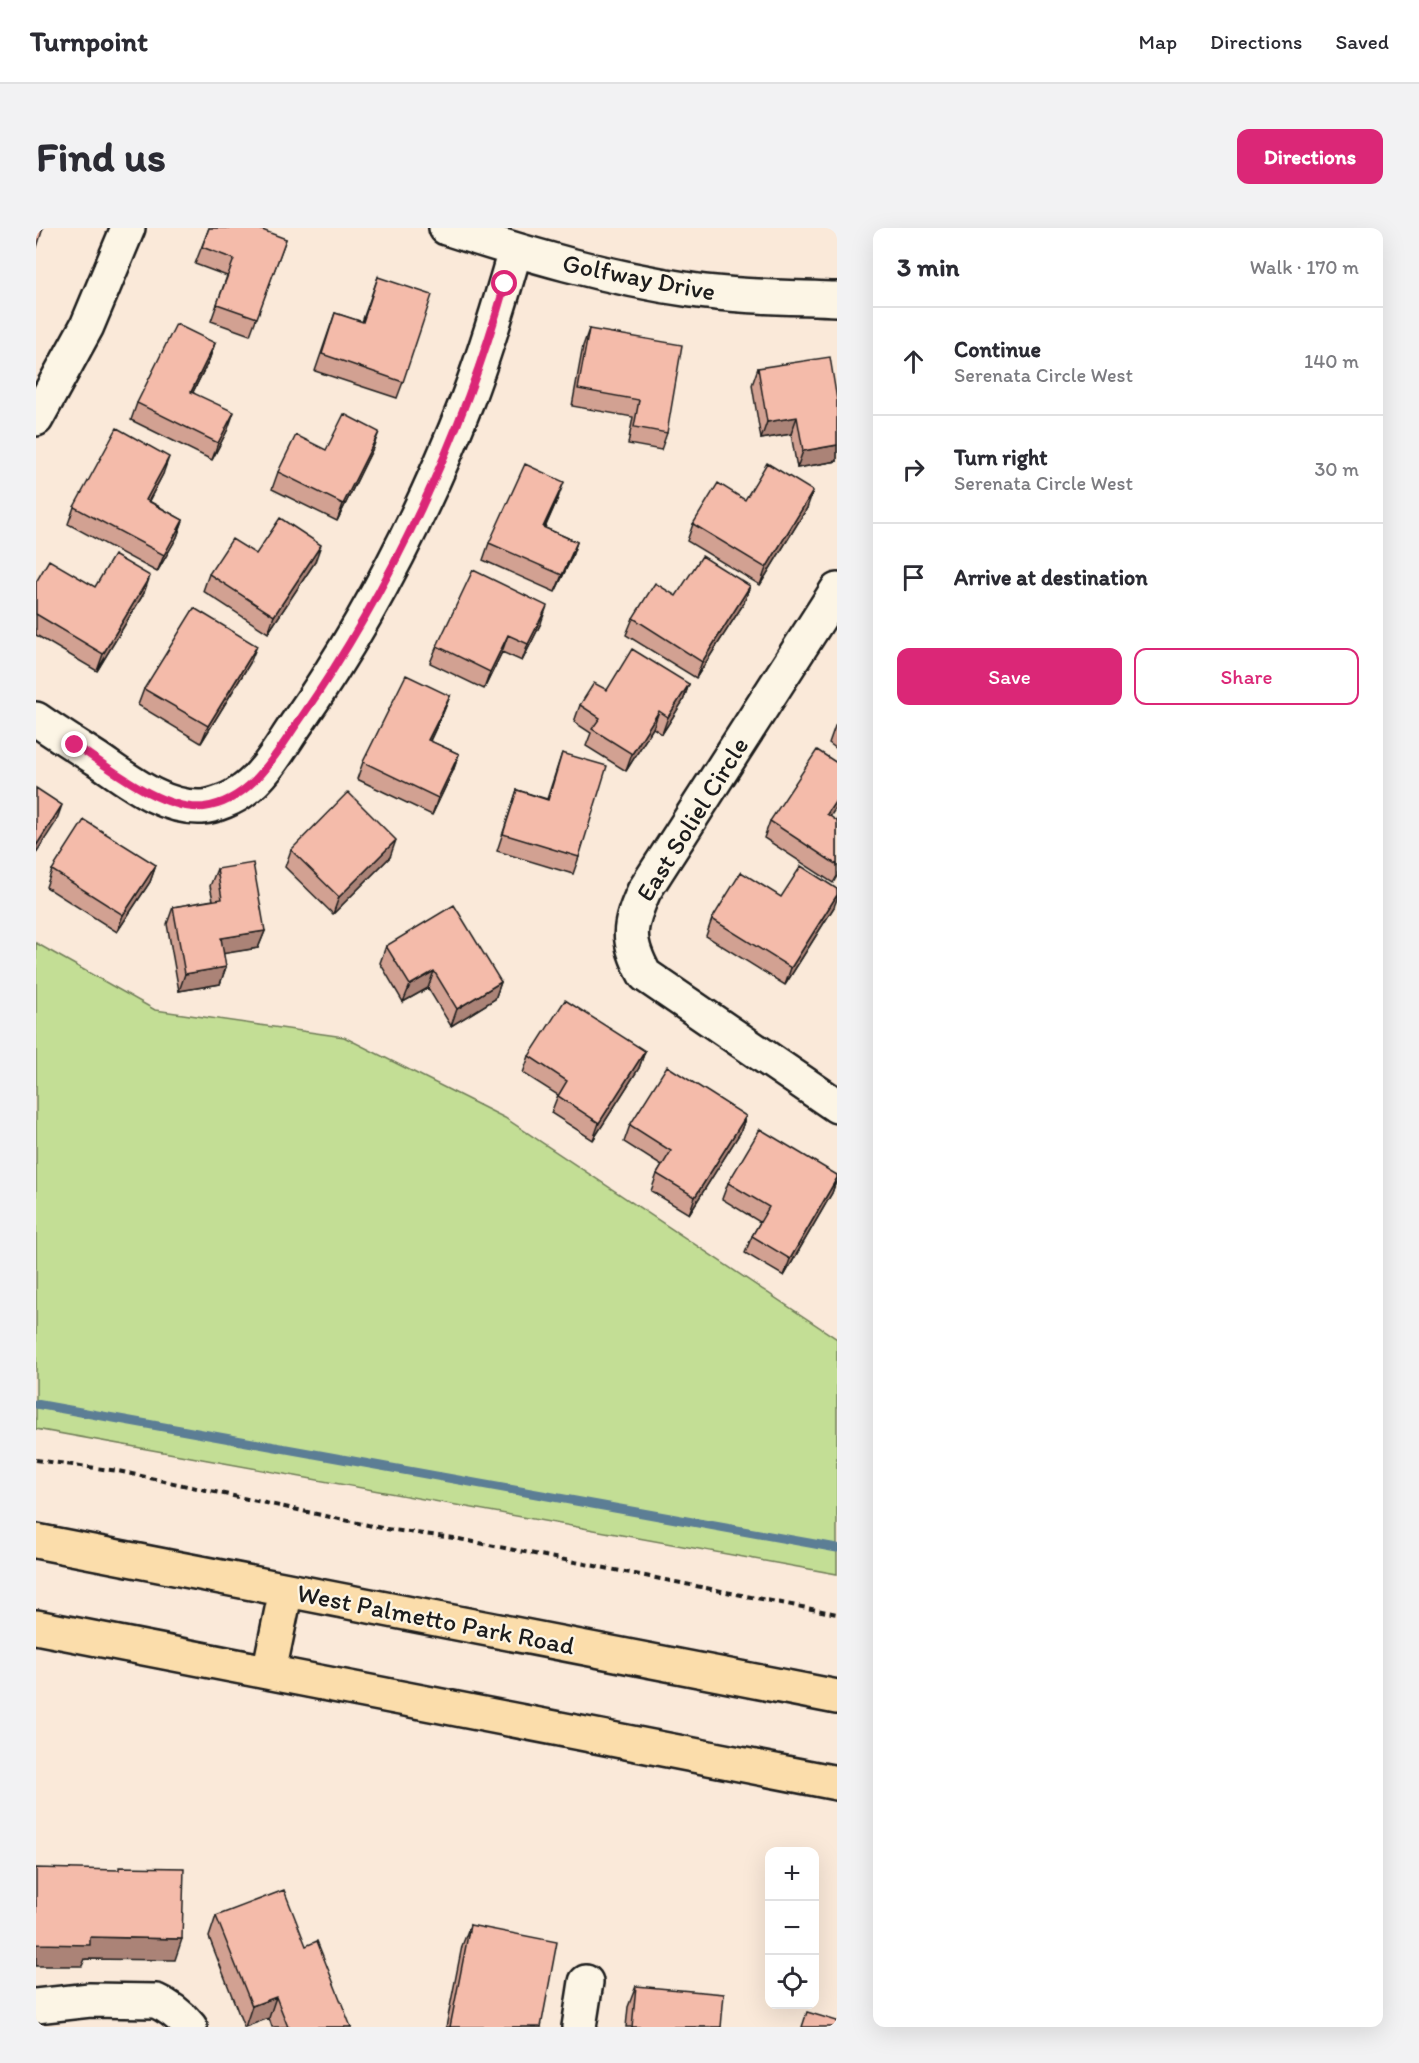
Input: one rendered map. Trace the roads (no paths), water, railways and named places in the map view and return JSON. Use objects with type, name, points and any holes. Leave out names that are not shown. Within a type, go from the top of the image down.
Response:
[{"type":"main road","name":"West Palmetto Park Road","points":[[36,1540],[837,1697]]},
{"type":"main road","points":[[269,1672],[286,1590]]},
{"type":"main road","points":[[36,1627],[837,1783]]},
{"type":"street","points":[[36,419],[87,326],[128,228]]},
{"type":"street","name":"Golfway Drive","points":[[447,228],[515,251],[592,271],[691,290],[750,296],[837,299]]},
{"type":"street","points":[[36,719],[140,788],[183,806],[204,807],[229,799],[260,776],[317,694],[383,584],[429,491],[468,396],[515,251]]},
{"type":"street","name":"East Soliel Circle","points":[[837,590],[644,891],[633,915],[631,933],[634,956],[645,975],[837,1106]]},
{"type":"street","points":[[579,2027],[586,1982]]},
{"type":"street","points":[[36,2006],[90,2000],[156,2001],[177,2013],[190,2027]]},
{"type":"waterway","points":[[36,1404],[837,1548]]}]
